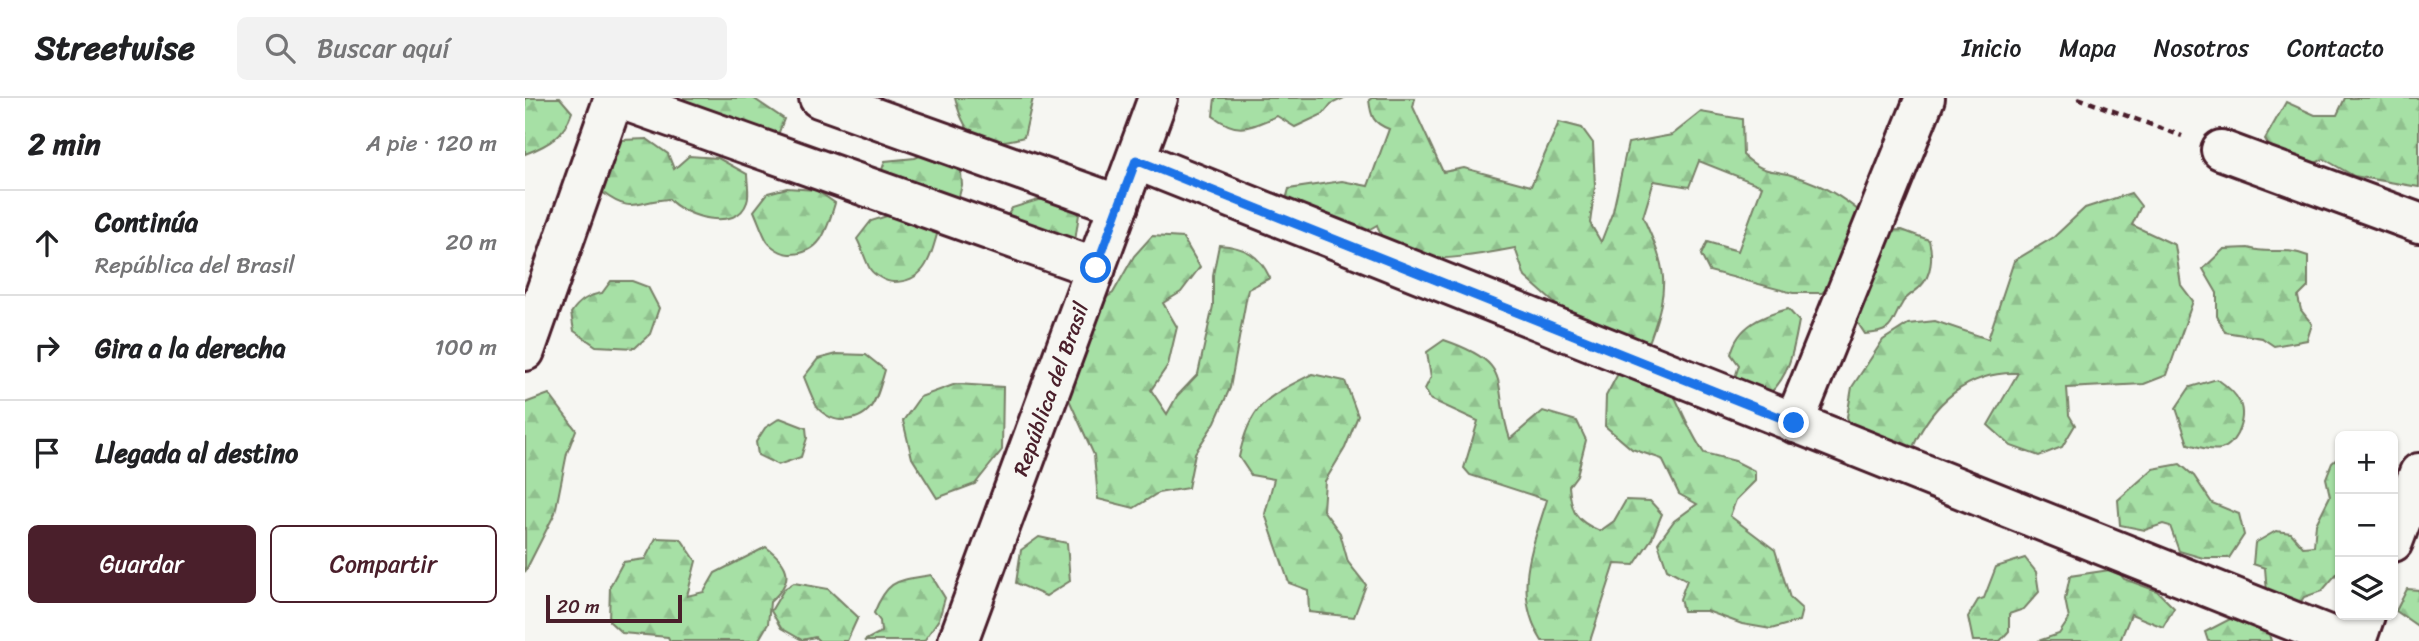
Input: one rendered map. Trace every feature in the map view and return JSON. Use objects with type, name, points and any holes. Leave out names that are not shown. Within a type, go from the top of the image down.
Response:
[{"type":"street","points":[[525,351],[616,98],[1096,268]]},
{"type":"street","points":[[819,98],[1119,205]]},
{"type":"street","name":"República del Brasil","points":[[958,641],[1159,98]]},
{"type":"street","points":[[1794,423],[1925,98]]},
{"type":"street","points":[[2221,150],[2419,223]]},
{"type":"street","points":[[1136,160],[2343,641]]},
{"type":"street","points":[[2398,529],[2419,473]]},
{"type":"street","points":[[2355,641],[2363,620]]},
{"type":"path","points":[[2078,98],[2221,150]]},
{"type":"green space","points":[[525,98],[560,98],[572,112],[555,139],[525,154]]},
{"type":"green space","points":[[684,98],[753,98],[784,119],[776,140],[683,121]]},
{"type":"green space","points":[[955,98],[1033,98],[1024,137],[997,142],[978,138],[965,124]]},
{"type":"green space","points":[[1215,98],[1344,98],[1331,104],[1323,114],[1295,127],[1277,116],[1252,126],[1238,128],[1213,116]]},
{"type":"green space","points":[[1415,98],[1413,107],[1443,172],[1464,168],[1531,186],[1559,122],[1582,128],[1593,143],[1595,186],[1590,223],[1601,242],[1613,211],[1628,143],[1672,135],[1701,112],[1742,119],[1743,155],[1751,162],[1764,169],[1815,184],[1840,197],[1863,214],[1839,278],[1822,293],[1793,293],[1709,271],[1701,255],[1707,242],[1738,251],[1762,186],[1699,161],[1689,187],[1654,181],[1643,217],[1661,264],[1663,290],[1650,340],[1634,349],[1561,309],[1525,277],[1515,248],[1445,258],[1417,258],[1395,252],[1381,235],[1377,225],[1356,237],[1283,210],[1289,189],[1342,181],[1368,186],[1389,129],[1374,119],[1369,100]]},
{"type":"green space","points":[[2345,98],[2419,98],[2419,187],[2354,176],[2324,159],[2313,164],[2273,153],[2265,139],[2286,102],[2315,115],[2337,115]]},
{"type":"green space","points":[[647,139],[668,154],[674,169],[689,156],[718,158],[747,174],[748,199],[741,211],[733,217],[710,218],[686,211],[669,199],[628,205],[602,192],[599,173],[621,140]]},
{"type":"green space","points":[[936,149],[960,160],[962,185],[956,208],[877,184],[885,161],[915,158]]},
{"type":"green space","points":[[787,188],[816,190],[835,203],[821,239],[809,250],[801,253],[787,254],[771,246],[754,211],[768,193]]},
{"type":"green space","points":[[2131,193],[2141,206],[2132,225],[2175,245],[2181,285],[2193,301],[2167,375],[2144,384],[2067,388],[2069,415],[2075,425],[2062,447],[2039,456],[2011,446],[1988,425],[2018,373],[1983,378],[1953,393],[1930,417],[1913,447],[1901,452],[1855,437],[1847,417],[1852,387],[1883,340],[1908,324],[1935,321],[1988,339],[2014,261],[2054,237],[2085,208]]},
{"type":"green space","points":[[1060,199],[1079,214],[1075,241],[1004,221],[1012,208],[1038,200]]},
{"type":"green space","points":[[890,215],[919,217],[938,231],[925,267],[904,281],[890,282],[874,274],[857,239],[871,221]]},
{"type":"green space","points":[[1902,230],[1929,240],[1929,271],[1920,287],[1903,302],[1887,329],[1865,334],[1854,317],[1883,231]]},
{"type":"green space","points":[[1152,236],[1183,238],[1200,267],[1181,292],[1163,303],[1177,327],[1168,365],[1151,390],[1167,414],[1177,396],[1198,374],[1213,306],[1213,275],[1219,245],[1250,253],[1261,263],[1270,278],[1248,289],[1230,388],[1215,422],[1195,453],[1188,488],[1158,493],[1134,508],[1098,499],[1094,455],[1057,373],[1076,318],[1113,293],[1134,256]]},
{"type":"green space","points":[[2248,248],[2308,256],[2308,287],[2298,297],[2301,310],[2312,324],[2307,340],[2274,346],[2262,338],[2225,332],[2217,316],[2217,293],[2203,269],[2224,249]]},
{"type":"green space","points":[[611,281],[632,281],[648,287],[659,308],[650,334],[635,348],[596,346],[574,331],[571,313],[588,297],[602,293]]},
{"type":"green space","points":[[1788,309],[1799,321],[1790,360],[1782,379],[1769,394],[1733,384],[1739,365],[1731,354],[1739,336],[1752,323]]},
{"type":"green space","points":[[1444,340],[1467,349],[1492,367],[1500,389],[1510,439],[1543,411],[1577,421],[1586,440],[1577,475],[1569,486],[1573,509],[1585,523],[1600,531],[1614,521],[1626,500],[1650,501],[1662,514],[1652,538],[1634,565],[1615,564],[1590,641],[1542,641],[1533,623],[1526,588],[1531,553],[1547,500],[1470,475],[1464,468],[1478,421],[1430,399],[1425,389],[1431,377],[1427,352]]},
{"type":"green space","points":[[837,354],[866,355],[885,370],[872,406],[867,412],[851,419],[837,420],[821,412],[804,377],[818,359]]},
{"type":"green space","points":[[1621,368],[1669,385],[1704,453],[1735,461],[1755,471],[1755,481],[1736,500],[1730,516],[1775,550],[1790,598],[1802,609],[1799,621],[1771,629],[1742,624],[1707,611],[1683,611],[1680,599],[1687,580],[1667,569],[1658,543],[1674,521],[1697,504],[1679,494],[1662,459],[1632,449],[1605,426],[1606,396]]},
{"type":"green space","points":[[1312,374],[1345,381],[1358,416],[1345,448],[1325,481],[1323,510],[1340,533],[1348,562],[1366,585],[1354,617],[1309,612],[1308,590],[1289,583],[1265,514],[1274,479],[1251,475],[1239,457],[1249,425],[1263,404],[1283,389]]},
{"type":"green space","points":[[2217,379],[2231,390],[2240,402],[2242,417],[2237,434],[2221,449],[2188,444],[2176,408],[2190,387]]},
{"type":"green space","points":[[956,384],[1003,387],[1002,450],[975,484],[937,498],[912,458],[903,421],[920,397]]},
{"type":"green space","points":[[549,394],[576,430],[567,453],[555,513],[525,572],[525,403]]},
{"type":"green space","points":[[780,418],[806,428],[807,438],[801,457],[778,465],[758,455],[756,442],[765,428]]},
{"type":"green space","points":[[2335,460],[2335,576],[2322,591],[2304,597],[2298,606],[2267,592],[2265,568],[2253,564],[2255,543],[2276,531],[2291,533],[2303,547],[2314,546],[2316,524],[2330,496],[2326,478]]},
{"type":"green space","points":[[2180,464],[2194,476],[2212,503],[2239,514],[2244,535],[2229,558],[2203,558],[2179,551],[2170,526],[2163,524],[2145,530],[2120,525],[2118,500],[2153,469]]},
{"type":"green space","points":[[1039,537],[1067,543],[1070,581],[1046,596],[1016,583],[1021,550]]},
{"type":"green space","points":[[656,538],[681,539],[696,561],[687,596],[704,592],[715,573],[766,547],[780,560],[786,580],[770,602],[768,624],[758,641],[670,641],[668,637],[622,633],[609,621],[610,586],[623,562],[645,559]]},
{"type":"green space","points":[[2025,558],[2036,572],[2039,592],[2024,609],[2009,614],[2009,631],[2000,641],[1973,641],[1968,617],[1978,600],[1984,598],[1996,567]]},
{"type":"green space","points":[[2116,569],[2124,579],[2157,591],[2174,608],[2163,627],[2131,614],[2120,641],[2038,641],[2059,634],[2069,619],[2065,599],[2070,576]]},
{"type":"green space","points":[[931,575],[945,598],[939,619],[924,641],[864,641],[881,632],[880,621],[874,613],[889,588],[901,581]]},
{"type":"green space","points":[[794,583],[828,589],[858,617],[847,641],[819,641],[815,637],[802,640],[781,628],[771,611],[784,589]]},
{"type":"green space","points":[[2407,589],[2419,590],[2419,627],[2398,612]]},
{"type":"green space","points":[[2230,619],[2267,628],[2271,641],[2208,641],[2205,632]]},
{"type":"route","points":[[1096,268],[1136,160],[1794,423]]}]
